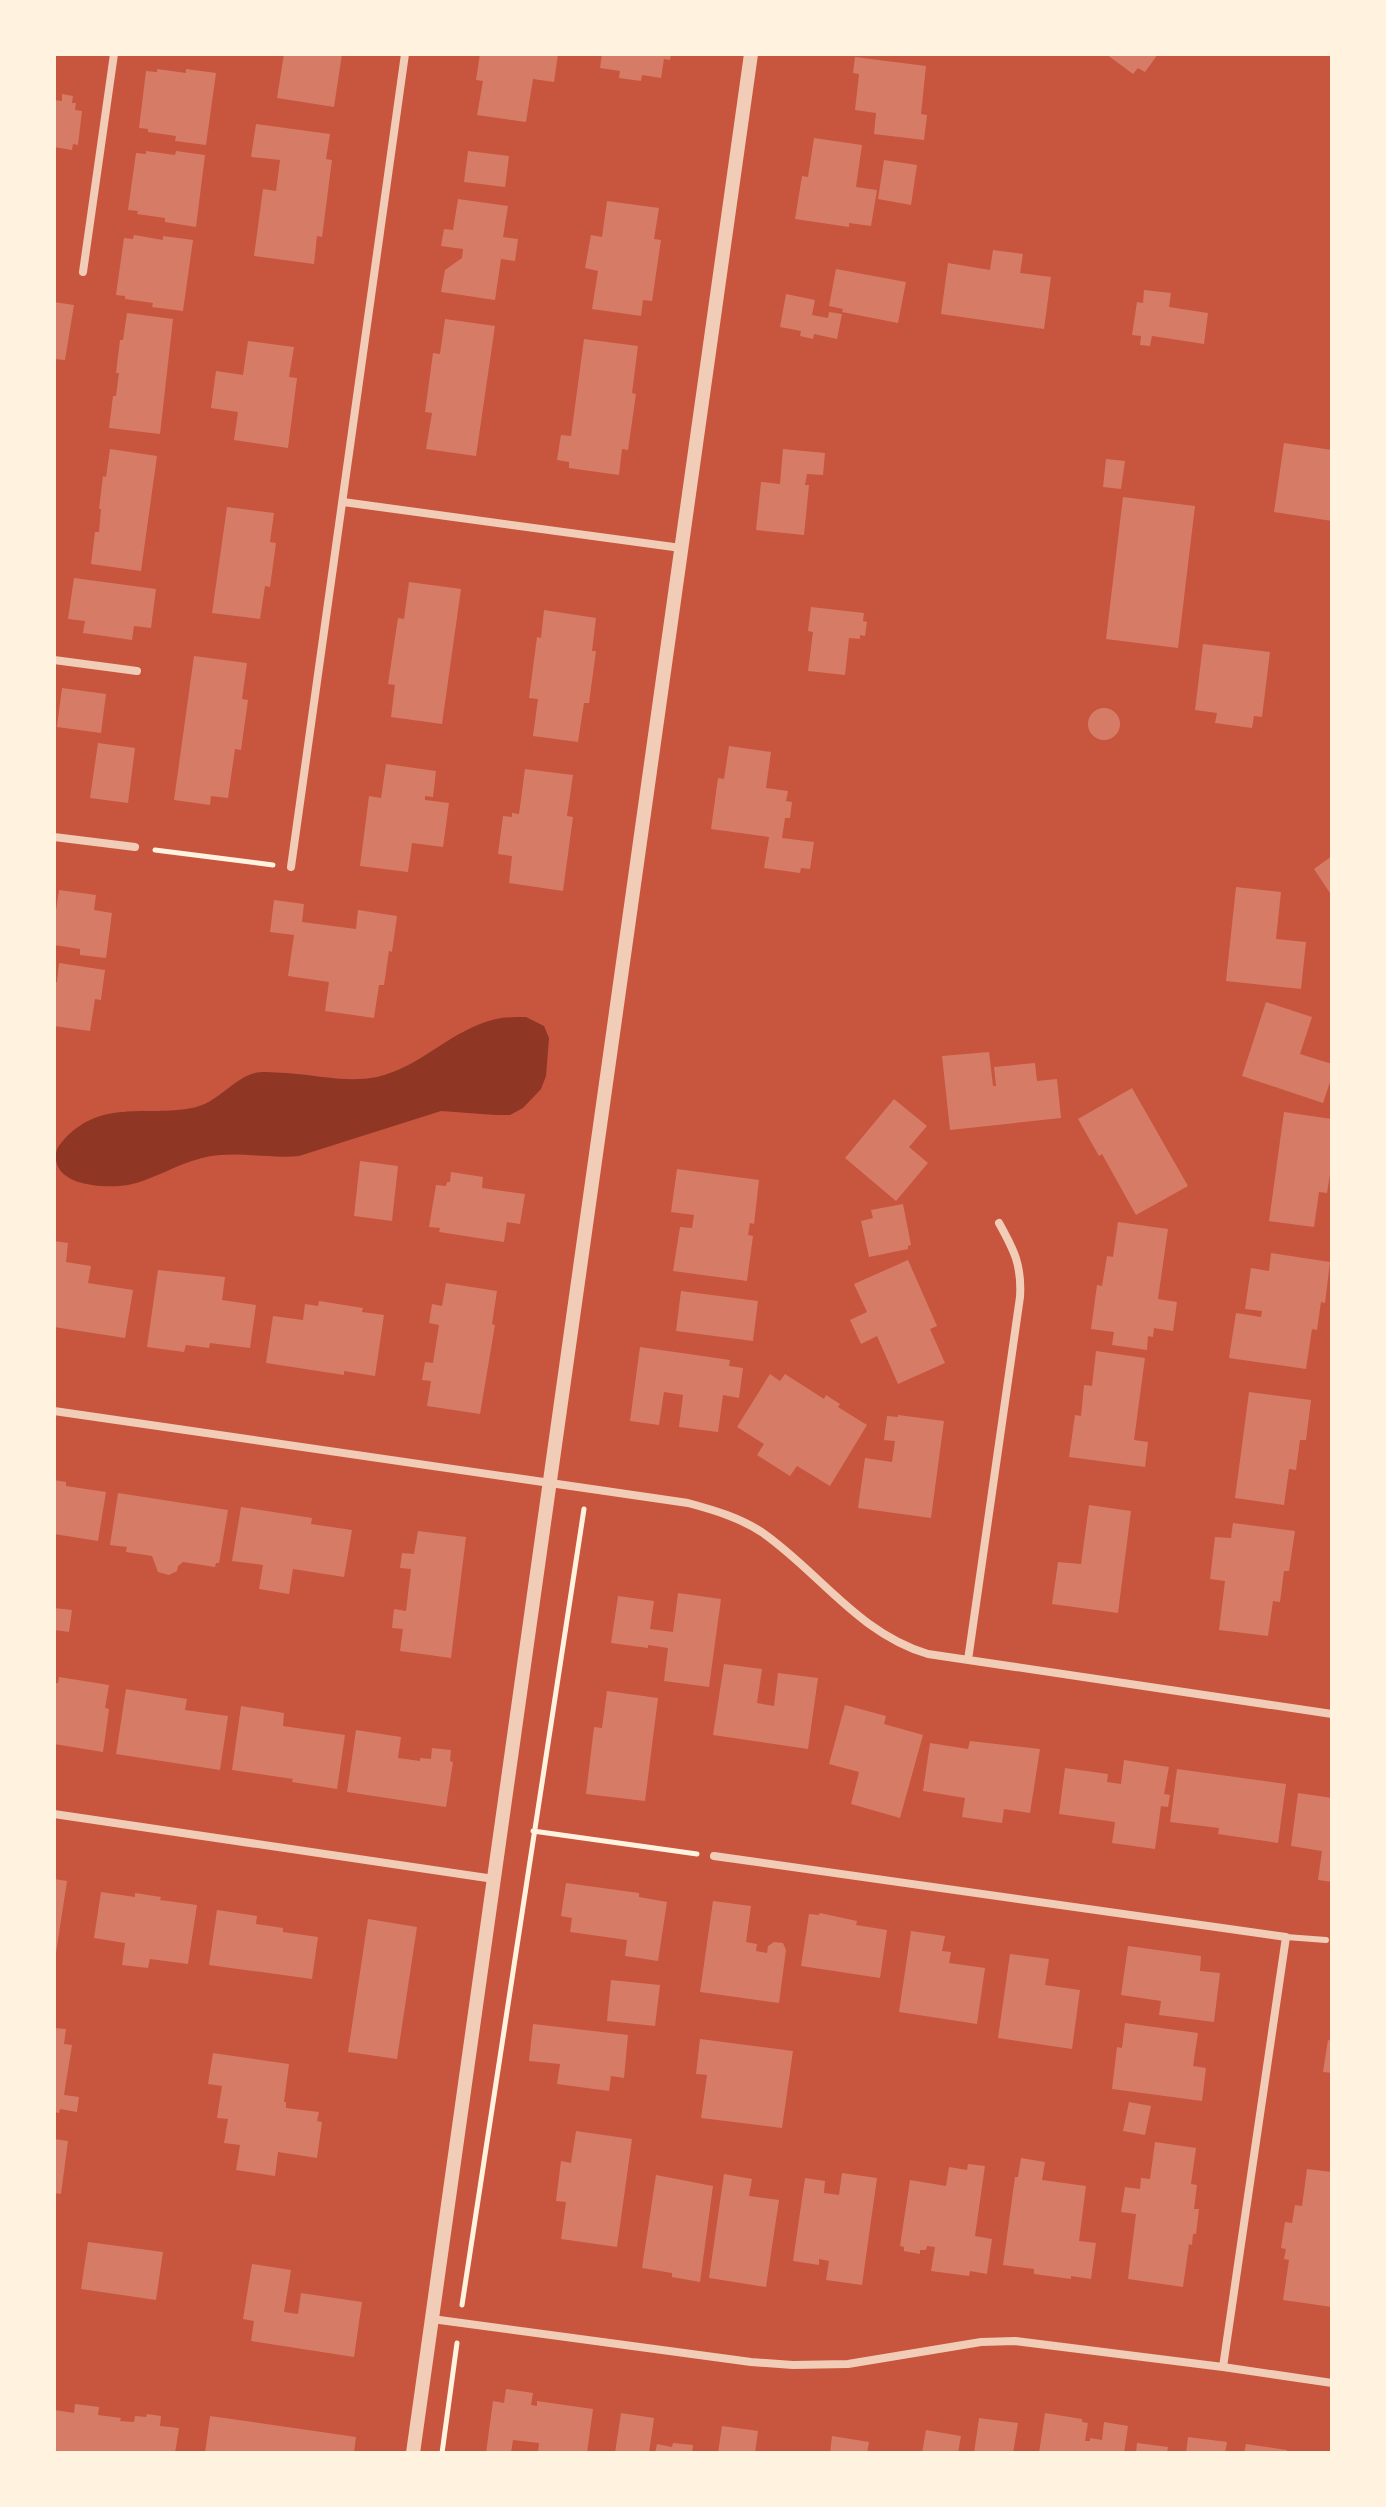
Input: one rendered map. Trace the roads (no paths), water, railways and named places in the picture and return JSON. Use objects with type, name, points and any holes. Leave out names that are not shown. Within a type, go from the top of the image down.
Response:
[{"type":"street","points":[[83,272],[114,54]]},
{"type":"street","points":[[291,867],[405,54]]},
{"type":"street","points":[[413,2453],[751,54]]},
{"type":"street","points":[[343,502],[681,548]]},
{"type":"street","points":[[54,660],[137,671]]},
{"type":"street","points":[[54,837],[135,847]]},
{"type":"street","points":[[968,1660],[1020,1297],[1017,1256],[999,1223]]},
{"type":"street","points":[[54,1411],[688,1503],[736,1518],[760,1531],[853,1614],[882,1635],[928,1654],[1332,1714]]},
{"type":"street","points":[[54,1814],[495,1879]]},
{"type":"street","points":[[714,1856],[1286,1937],[1223,2367]]},
{"type":"street","points":[[432,2319],[793,2365],[848,2364],[1000,2341],[1332,2383]]},
{"type":"lane","points":[[1286,1937],[1326,1940]]}]
